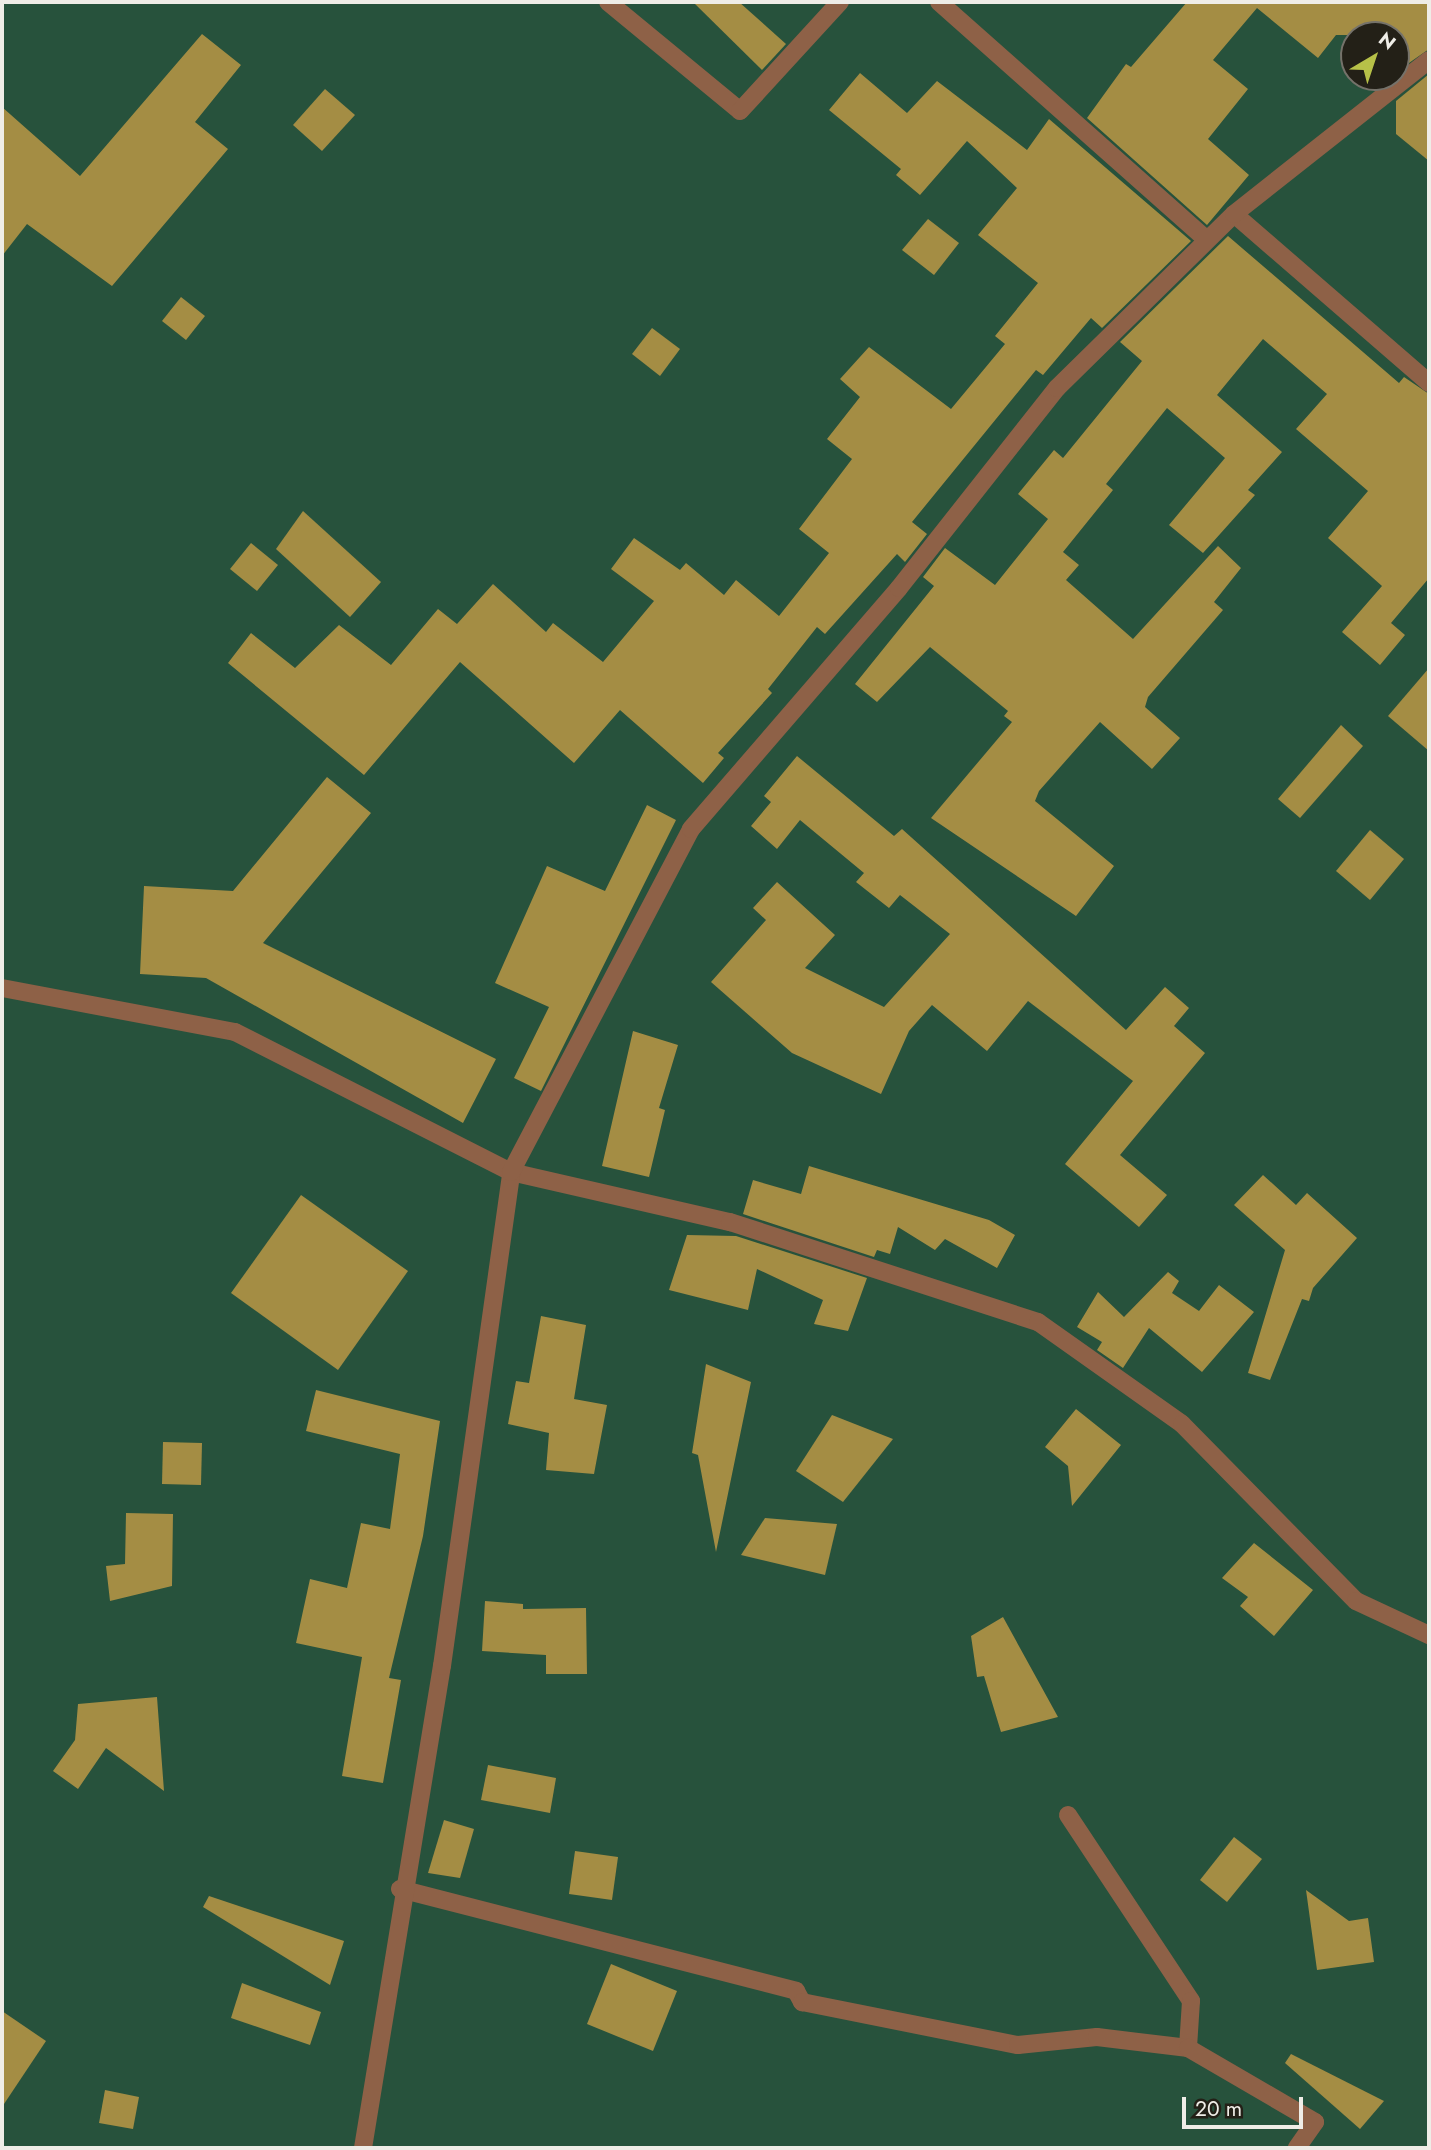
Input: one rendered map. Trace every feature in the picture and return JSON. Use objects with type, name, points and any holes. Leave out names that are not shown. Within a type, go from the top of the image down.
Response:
[{"type":"street","points":[[608,2],[740,111],[841,2]]},
{"type":"street","points":[[939,2],[1207,240]]},
{"type":"street","points":[[363,2148],[401,1889],[442,1666],[511,1172],[691,828],[899,588],[1057,388],[1234,214],[1429,60]]},
{"type":"street","points":[[1234,214],[1429,383]]},
{"type":"street","points":[[2,988],[235,1032],[511,1172],[730,1223],[1038,1322],[1182,1424],[1356,1601],[1429,1635]]},
{"type":"street","points":[[1068,1815],[1191,2001],[1188,2048]]},
{"type":"street","points":[[401,1889],[796,1991],[802,2001],[1018,2045],[1097,2037],[1188,2048],[1315,2122],[1297,2148]]},
{"type":"green space","points":[[2,2],[1429,2],[1429,2148],[2,2148]]},
{"type":"building","points":[[693,2],[739,2],[786,44],[762,70]]},
{"type":"building","points":[[1187,2],[1429,2],[1429,49],[1410,62],[1410,21],[1340,21],[1340,35],[1336,35],[1318,58],[1257,8],[1213,60],[1248,89],[1208,139],[1249,175],[1207,225],[1087,118],[1126,64],[1131,67]]},
{"type":"building","points":[[202,34],[241,65],[195,122],[228,149],[112,286],[27,224],[2,256],[2,107],[80,176]]},
{"type":"building","points":[[860,73],[907,113],[937,81],[1027,150],[1049,119],[1191,241],[1102,328],[1091,318],[1043,375],[1036,370],[912,522],[927,534],[905,562],[897,554],[825,634],[817,627],[768,689],[772,693],[718,753],[724,758],[703,783],[620,710],[574,763],[460,662],[364,775],[228,663],[251,633],[295,668],[339,625],[391,665],[438,609],[457,624],[493,584],[546,632],[553,623],[603,662],[654,601],[611,569],[634,538],[680,570],[686,563],[724,595],[736,580],[779,616],[829,553],[799,529],[852,459],[827,439],[860,397],[840,379],[869,347],[951,409],[1005,344],[995,336],[1038,283],[978,235],[1017,188],[967,141],[920,195],[896,175],[901,169],[829,110]]},
{"type":"building","points":[[1429,74],[1429,161],[1396,134],[1396,101]]},
{"type":"building","points":[[325,89],[355,115],[322,151],[293,125]]},
{"type":"building","points":[[928,219],[959,243],[934,275],[902,250]]},
{"type":"building","points":[[1228,236],[1399,383],[1404,377],[1429,394],[1429,578],[1391,623],[1405,635],[1380,665],[1342,632],[1382,586],[1328,538],[1368,491],[1296,429],[1327,394],[1263,339],[1217,395],[1282,452],[1248,490],[1255,495],[1203,553],[1169,525],[1225,458],[1167,408],[1106,484],[1113,490],[1063,552],[1079,565],[1066,580],[1133,639],[1218,546],[1241,568],[1214,602],[1223,610],[1148,697],[1145,707],[1180,738],[1152,769],[1100,722],[1039,791],[1035,801],[1114,866],[1076,916],[931,818],[1012,722],[1004,716],[1008,711],[930,647],[877,702],[855,684],[934,586],[923,577],[945,548],[995,585],[1048,519],[1018,494],[1054,450],[1063,458],[1142,361],[1120,342]]},
{"type":"building","points":[[181,297],[205,316],[186,340],[162,321]]},
{"type":"building","points":[[652,328],[680,349],[660,376],[632,354]]},
{"type":"building","points":[[303,511],[381,582],[350,617],[276,549]]},
{"type":"building","points":[[251,543],[278,565],[257,591],[230,569]]},
{"type":"building","points":[[1429,668],[1429,751],[1388,716]]},
{"type":"building","points":[[1341,725],[1363,746],[1300,818],[1278,799]]},
{"type":"building","points":[[797,756],[894,836],[902,829],[1126,1030],[1165,987],[1189,1008],[1174,1026],[1205,1053],[1120,1155],[1167,1195],[1139,1227],[1065,1164],[1133,1081],[1028,1001],[987,1051],[932,1005],[909,1031],[881,1094],[792,1053],[711,982],[766,920],[753,908],[777,882],[835,935],[805,968],[884,1007],[950,934],[900,895],[889,908],[856,882],[864,873],[800,820],[777,849],[751,826],[771,802],[764,796]]},
{"type":"building","points":[[327,777],[371,813],[263,943],[496,1059],[463,1123],[206,978],[140,974],[144,886],[233,891]]},
{"type":"building","points":[[647,805],[676,820],[541,1091],[514,1078],[549,1007],[495,983],[547,866],[605,891]]},
{"type":"building","points":[[1370,830],[1404,859],[1370,900],[1336,871]]},
{"type":"building","points":[[633,1031],[678,1045],[659,1108],[665,1110],[649,1177],[602,1166]]},
{"type":"building","points":[[809,1166],[989,1220],[1015,1235],[997,1268],[945,1239],[935,1250],[898,1227],[890,1254],[877,1250],[874,1257],[743,1214],[753,1180],[801,1194]]},
{"type":"building","points":[[1263,1175],[1296,1205],[1307,1193],[1357,1238],[1313,1288],[1309,1301],[1302,1299],[1270,1380],[1248,1373],[1285,1250],[1234,1205]]},
{"type":"building","points":[[301,1195],[408,1271],[338,1370],[231,1293]]},
{"type":"building","points":[[687,1235],[736,1236],[867,1278],[848,1331],[814,1324],[823,1300],[757,1269],[748,1310],[669,1290]]},
{"type":"building","points":[[1168,1272],[1179,1281],[1172,1293],[1199,1311],[1219,1285],[1254,1312],[1202,1372],[1149,1328],[1123,1368],[1097,1350],[1102,1342],[1077,1327],[1098,1292],[1124,1317]]},
{"type":"building","points":[[541,1316],[586,1325],[574,1399],[607,1405],[594,1474],[546,1470],[549,1433],[508,1424],[516,1381],[529,1383]]},
{"type":"building","points":[[706,1364],[751,1382],[716,1552],[698,1455],[692,1453]]},
{"type":"building","points":[[316,1390],[440,1421],[423,1536],[389,1678],[401,1680],[383,1783],[342,1776],[362,1657],[296,1643],[310,1579],[347,1588],[361,1523],[390,1529],[400,1454],[306,1431]]},
{"type":"building","points":[[1076,1409],[1121,1445],[1072,1506],[1068,1466],[1045,1447]]},
{"type":"building","points":[[832,1415],[893,1439],[843,1502],[796,1471]]},
{"type":"building","points":[[163,1442],[202,1443],[201,1485],[162,1484]]},
{"type":"building","points":[[126,1513],[173,1514],[172,1586],[110,1601],[106,1566],[125,1564]]},
{"type":"building","points":[[765,1518],[837,1524],[825,1575],[741,1555]]},
{"type":"building","points":[[1254,1543],[1313,1590],[1274,1636],[1240,1606],[1248,1597],[1222,1578]]},
{"type":"building","points":[[485,1601],[523,1604],[523,1609],[586,1608],[587,1674],[546,1674],[546,1655],[482,1651]]},
{"type":"building","points":[[1003,1617],[1058,1717],[1001,1732],[984,1676],[977,1677],[971,1636]]},
{"type":"building","points":[[157,1697],[164,1791],[106,1748],[78,1789],[53,1771],[75,1740],[78,1704]]},
{"type":"building","points":[[488,1765],[556,1778],[550,1813],[481,1800]]},
{"type":"building","points":[[444,1820],[474,1829],[460,1878],[428,1873]]},
{"type":"building","points":[[1234,1837],[1262,1859],[1227,1902],[1200,1880]]},
{"type":"building","points":[[575,1851],[618,1857],[612,1900],[569,1894]]},
{"type":"building","points":[[1306,1890],[1349,1921],[1368,1918],[1374,1962],[1317,1970]]},
{"type":"building","points":[[209,1896],[344,1941],[330,1985],[203,1907]]},
{"type":"building","points":[[611,1964],[677,1991],[653,2051],[587,2024]]},
{"type":"building","points":[[242,1983],[321,2012],[310,2045],[231,2018]]},
{"type":"building","points":[[2,2011],[46,2041],[2,2107]]},
{"type":"building","points":[[1291,2054],[1384,2101],[1360,2129],[1285,2063]]},
{"type":"building","points":[[105,2090],[139,2097],[133,2129],[99,2123]]}]
